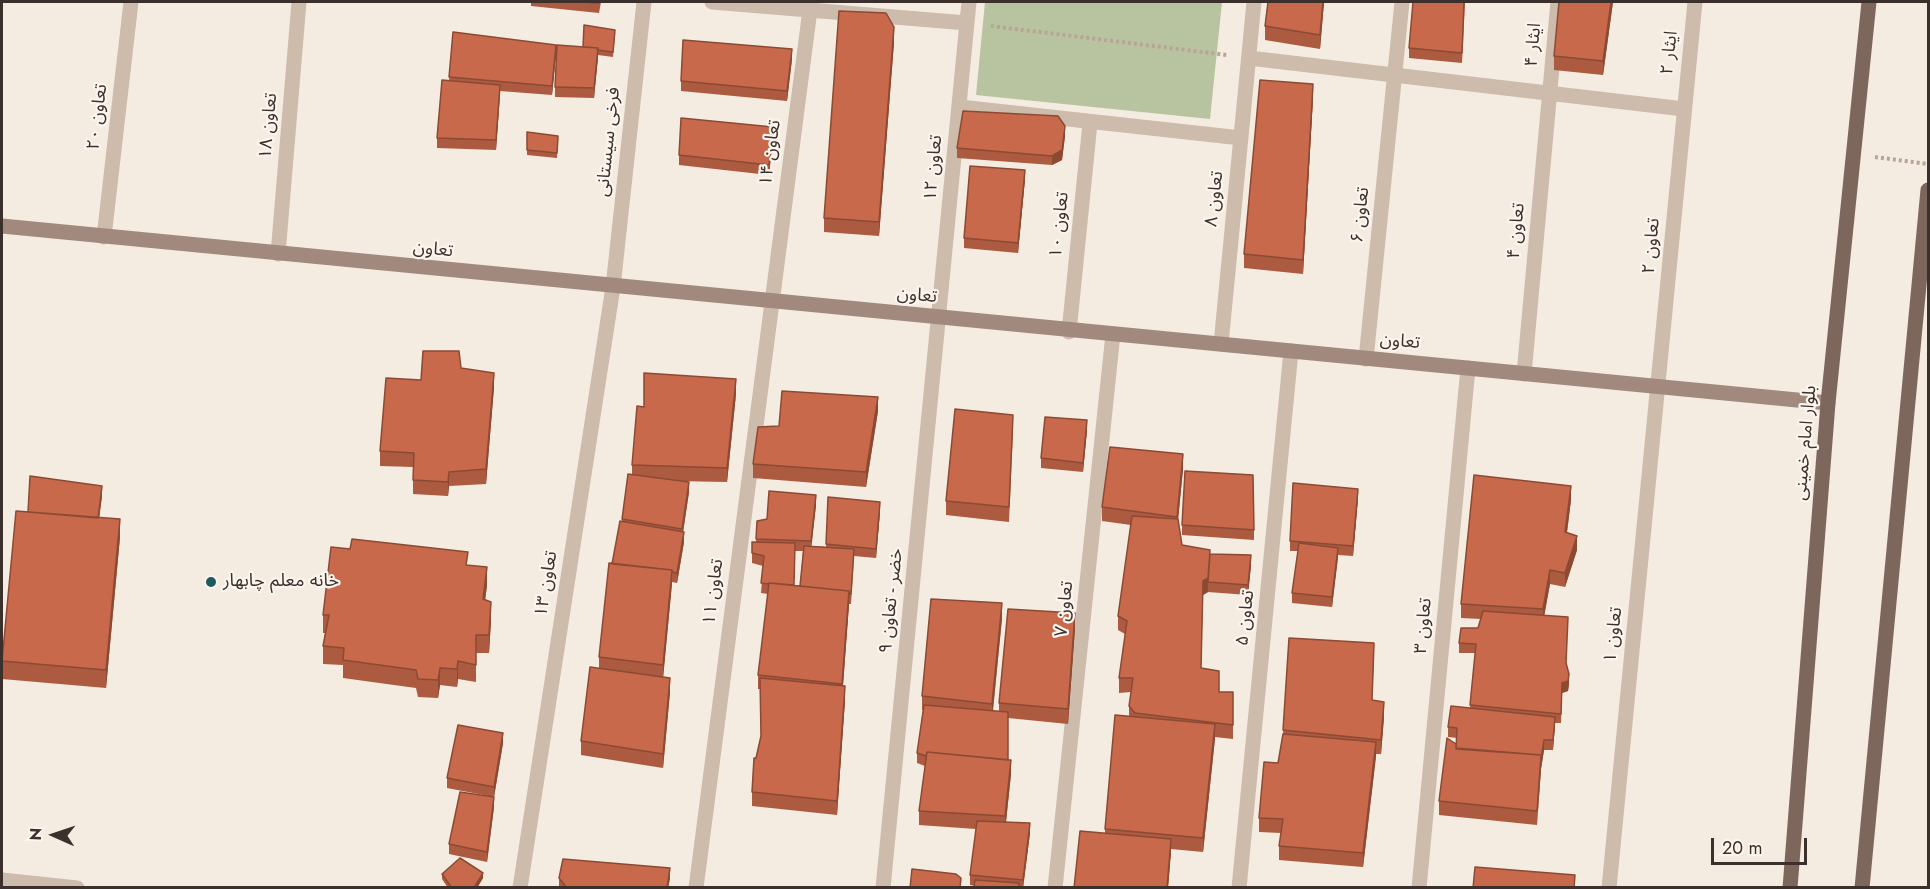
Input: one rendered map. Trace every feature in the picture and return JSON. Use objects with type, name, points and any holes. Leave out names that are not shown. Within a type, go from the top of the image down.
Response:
[{"type":"main road","name":"بلوار امام خمینی","points":[[1790,888],[1828,403],[1869,2]]},
{"type":"main road","points":[[1862,888],[1929,190]]},
{"type":"main road","name":"تعاون","points":[[2,226],[1069,332],[1221,344],[1828,403]]},
{"type":"street","name":"تعاون ۲۰","points":[[104,237],[132,2]]},
{"type":"street","name":"تعاون ۱۸","points":[[278,254],[299,2]]},
{"type":"street","name":"فرخی سیستانی","points":[[613,287],[644,2]]},
{"type":"street","points":[[712,2],[810,6],[967,23]]},
{"type":"street","name":"تعاون ۱۲","points":[[940,318],[969,2]]},
{"type":"street","name":"تعاون ۸","points":[[1221,344],[1254,2]]},
{"type":"street","name":"تعاون ۶","points":[[1366,359],[1402,2]]},
{"type":"street","name":"ایثار ۴","points":[[1550,93],[1558,2]]},
{"type":"street","name":"ایثار ۲","points":[[1684,109],[1695,2]]},
{"type":"street","name":"تعاون ۱۴","points":[[771,302],[810,6]]},
{"type":"street","points":[[1249,58],[1684,109]]},
{"type":"street","name":"تعاون ۴","points":[[1524,374],[1550,93]]},
{"type":"street","points":[[960,107],[1241,138]]},
{"type":"street","name":"تعاون ۲","points":[[1658,387],[1684,109]]},
{"type":"street","name":"تعاون ۱۰","points":[[1069,332],[1090,123]]},
{"type":"street","name":"تعاون ۱۳","points":[[520,888],[613,287]]},
{"type":"street","name":"تعاون ۱۱","points":[[696,888],[771,302]]},
{"type":"street","name":"خضر - تعاون ۹","points":[[883,888],[940,318]]},
{"type":"street","name":"تعاون ۷","points":[[1055,888],[1113,334]]},
{"type":"street","name":"تعاون ۵","points":[[1239,888],[1291,351]]},
{"type":"street","name":"تعاون ۳","points":[[1419,888],[1468,368]]},
{"type":"street","name":"تعاون ۱","points":[[1609,888],[1658,387]]},
{"type":"street","points":[[2,880],[38,886],[77,888]]},
{"type":"path","points":[[967,23],[1249,58]]},
{"type":"path","points":[[1854,154],[1929,164]]},
{"type":"green space","points":[[985,2],[1222,2],[1210,119],[976,95]]},
{"type":"building","points":[[1268,2],[1323,2],[1320,35],[1265,26]]},
{"type":"building","points":[[1413,2],[1464,2],[1462,53],[1409,48]]},
{"type":"building","points":[[1559,2],[1611,2],[1603,61],[1554,56]]},
{"type":"building","points":[[839,11],[886,13],[894,27],[879,222],[824,218]]},
{"type":"building","points":[[584,25],[615,30],[613,52],[583,47]]},
{"type":"building","points":[[453,32],[556,45],[552,86],[449,77]]},
{"type":"building","points":[[683,40],[792,49],[787,91],[681,81]]},
{"type":"building","points":[[557,45],[598,48],[594,88],[555,87]]},
{"type":"building","points":[[442,80],[500,85],[496,140],[437,138]]},
{"type":"building","points":[[1260,80],[1313,84],[1303,260],[1244,254]]},
{"type":"building","points":[[963,111],[1058,116],[1065,126],[1062,150],[1052,156],[957,148]]},
{"type":"building","points":[[681,118],[773,127],[769,165],[679,155]]},
{"type":"building","points":[[527,132],[558,136],[557,153],[527,150]]},
{"type":"building","points":[[970,166],[1025,170],[1018,243],[964,238]]},
{"type":"building","points":[[423,351],[459,351],[461,368],[494,373],[486,469],[449,472],[448,482],[413,480],[414,453],[380,451],[386,378],[421,380]]},
{"type":"building","points":[[644,373],[736,379],[727,468],[632,465],[637,406],[644,407]]},
{"type":"building","points":[[782,391],[878,397],[866,472],[753,464],[758,427],[779,426]]},
{"type":"building","points":[[955,409],[1013,415],[1009,507],[946,501]]},
{"type":"building","points":[[1045,417],[1087,420],[1083,463],[1041,458]]},
{"type":"building","points":[[1110,447],[1183,454],[1177,517],[1102,507]]},
{"type":"building","points":[[1185,471],[1253,475],[1254,530],[1182,525]]},
{"type":"building","points":[[628,474],[689,482],[682,529],[622,519]]},
{"type":"building","points":[[1474,475],[1571,486],[1565,532],[1577,536],[1565,573],[1550,570],[1543,609],[1461,604]]},
{"type":"building","points":[[30,476],[102,486],[98,518],[28,512]]},
{"type":"building","points":[[1293,483],[1358,489],[1353,546],[1290,541]]},
{"type":"building","points":[[769,491],[816,495],[811,541],[756,539],[757,521],[767,519]]},
{"type":"building","points":[[828,497],[880,502],[876,549],[826,544]]},
{"type":"building","points":[[16,511],[120,519],[106,670],[2,661]]},
{"type":"building","points":[[1132,516],[1178,519],[1182,545],[1210,550],[1208,578],[1203,581],[1201,668],[1219,671],[1219,692],[1233,692],[1233,725],[1135,713],[1129,706],[1133,678],[1119,678],[1127,621],[1118,616]]},
{"type":"building","points":[[620,521],[684,532],[677,573],[672,570],[612,564]]},
{"type":"building","points":[[352,539],[468,552],[466,565],[487,567],[483,599],[491,602],[489,635],[476,635],[476,665],[458,661],[457,669],[440,668],[438,680],[418,679],[416,670],[343,660],[344,648],[323,646],[329,615],[323,615],[331,547],[350,549]]},
{"type":"building","points":[[752,542],[795,543],[794,585],[761,583],[764,556],[752,553]]},
{"type":"building","points":[[1299,543],[1338,548],[1332,597],[1292,593]]},
{"type":"building","points":[[804,546],[854,549],[851,594],[849,591],[800,586]]},
{"type":"building","points":[[1210,554],[1251,555],[1248,585],[1208,582]]},
{"type":"building","points":[[609,563],[672,570],[663,665],[599,657]]},
{"type":"building","points":[[769,583],[849,591],[842,684],[758,675]]},
{"type":"building","points":[[931,599],[1002,603],[992,704],[922,696]]},
{"type":"building","points":[[1008,609],[1075,613],[1068,709],[999,703]]},
{"type":"building","points":[[1483,611],[1568,617],[1566,663],[1569,674],[1568,681],[1562,683],[1561,714],[1470,705],[1476,644],[1459,643],[1461,628],[1478,628]]},
{"type":"building","points":[[1289,638],[1374,643],[1372,700],[1384,702],[1381,740],[1283,730]]},
{"type":"building","points":[[590,667],[670,678],[663,754],[581,741]]},
{"type":"building","points":[[760,678],[845,686],[837,801],[752,792],[754,758],[756,758],[761,736]]},
{"type":"building","points":[[924,705],[1008,712],[1008,760],[927,752],[926,756],[917,753]]},
{"type":"building","points":[[1451,706],[1555,717],[1553,740],[1544,740],[1541,759],[1541,755],[1456,749],[1457,728],[1448,727]]},
{"type":"building","points":[[1115,715],[1215,724],[1203,838],[1105,829]]},
{"type":"building","points":[[458,725],[503,733],[494,787],[447,778]]},
{"type":"building","points":[[1283,734],[1376,742],[1363,853],[1279,846],[1283,819],[1259,818],[1264,762],[1278,763]]},
{"type":"building","points":[[1447,738],[1456,744],[1456,748],[1541,755],[1537,811],[1439,801]]},
{"type":"building","points":[[927,752],[1011,760],[1005,816],[919,811]]},
{"type":"building","points":[[460,792],[494,797],[487,852],[449,844]]},
{"type":"building","points":[[977,821],[1030,823],[1023,880],[970,875]]},
{"type":"building","points":[[1080,831],[1171,839],[1167,888],[1074,888]]},
{"type":"building","points":[[460,858],[483,873],[472,888],[452,888],[442,874]]},
{"type":"building","points":[[563,859],[670,868],[667,888],[567,888],[559,878]]},
{"type":"building","points":[[1475,867],[1575,875],[1574,888],[1473,888]]},
{"type":"building","points":[[912,869],[956,874],[961,878],[960,888],[910,888]]},
{"type":"building","points":[[975,880],[1019,883],[1019,888],[974,888]]},
{"type":"place","name":"خانه معلم چابهار","points":[[211,582]]}]
